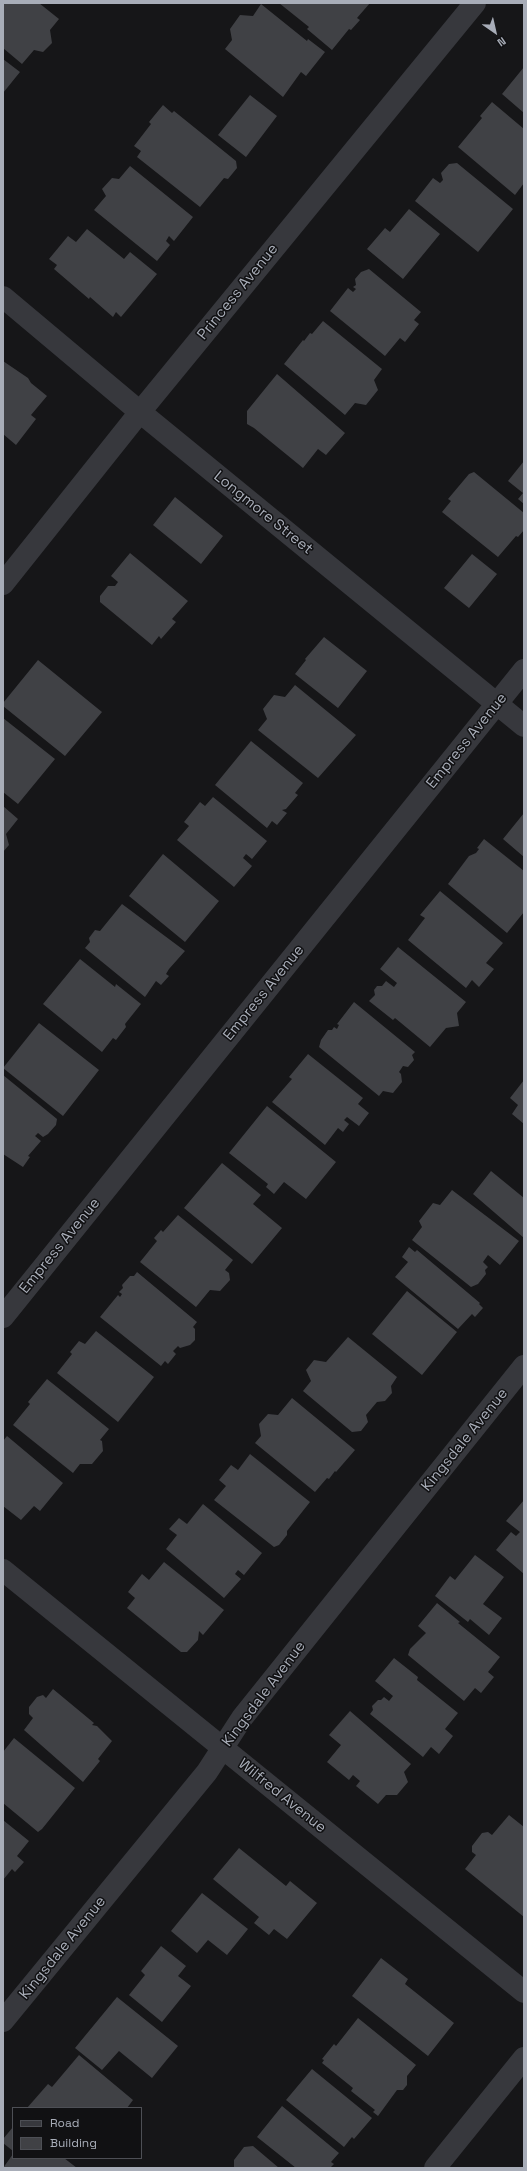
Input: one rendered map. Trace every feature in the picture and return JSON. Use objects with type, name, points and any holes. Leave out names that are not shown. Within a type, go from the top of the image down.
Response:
[{"type":"street","name":"Princess Avenue","points":[[3,584],[140,412],[475,3]]},
{"type":"street","name":"Longmore Street","points":[[3,297],[140,412],[524,726]]},
{"type":"street","name":"Empress Avenue","points":[[3,1317],[524,670]]},
{"type":"street","name":"Kingsdale Avenue","points":[[3,2022],[207,1772],[242,1718],[524,1366]]},
{"type":"street","name":"Wilfred Avenue","points":[[3,1570],[524,1992]]},
{"type":"street","points":[[435,2168],[524,2058]]},
{"type":"building","points":[[3,3],[39,3],[59,19],[50,30],[52,43],[43,52],[34,50],[22,64],[3,48]]},
{"type":"building","points":[[279,3],[370,3],[357,18],[360,20],[351,30],[349,29],[332,50],[307,29],[309,27]]},
{"type":"building","points":[[261,4],[307,41],[308,39],[325,52],[306,76],[301,72],[283,97],[225,49],[232,40],[230,29],[240,15],[253,16]]},
{"type":"building","points":[[3,59],[20,72],[3,93]]},
{"type":"building","points":[[524,67],[524,113],[502,94]]},
{"type":"building","points":[[250,95],[277,116],[246,157],[218,135]]},
{"type":"building","points":[[492,102],[524,129],[524,183],[515,195],[458,147],[482,118],[480,116]]},
{"type":"building","points":[[163,105],[172,113],[174,111],[236,161],[237,168],[228,179],[224,178],[200,207],[137,157],[141,151],[134,146],[151,124],[149,122]]},
{"type":"building","points":[[457,163],[513,209],[478,252],[415,201],[433,178],[440,183],[443,180],[441,173],[449,164]]},
{"type":"building","points":[[130,166],[193,217],[174,241],[169,236],[166,241],[170,245],[157,261],[94,210],[106,196],[102,189],[112,178],[119,179]]},
{"type":"building","points":[[409,209],[440,234],[403,279],[367,249],[385,228],[390,232]]},
{"type":"building","points":[[87,229],[124,259],[130,252],[157,274],[121,317],[116,312],[113,317],[90,297],[89,299],[54,269],[57,265],[49,259],[68,236],[76,242]]},
{"type":"building","points":[[369,269],[421,312],[414,320],[419,324],[405,342],[400,338],[385,356],[330,311],[348,288],[353,292],[356,289],[353,287],[356,285],[355,279],[361,272]]},
{"type":"building","points":[[323,321],[382,369],[374,380],[378,390],[366,405],[355,403],[345,415],[284,364],[303,340],[304,341],[310,333],[312,334]]},
{"type":"building","points":[[3,361],[28,378],[31,383],[47,396],[31,415],[36,419],[16,445],[3,434]]},
{"type":"building","points":[[277,374],[345,433],[326,455],[318,449],[303,468],[247,424],[247,411]]},
{"type":"building","points":[[524,461],[524,504],[518,499],[523,493],[508,481]]},
{"type":"building","points":[[474,472],[524,513],[524,530],[518,537],[516,536],[498,557],[442,512],[451,501],[448,499],[469,474]]},
{"type":"building","points":[[175,497],[223,536],[201,564],[153,525]]},
{"type":"building","points":[[130,553],[188,601],[172,619],[176,622],[161,639],[159,636],[152,645],[100,602],[100,596],[108,586],[115,586],[118,582],[111,576]]},
{"type":"building","points":[[472,554],[497,574],[469,608],[444,588]]},
{"type":"building","points":[[324,637],[367,671],[338,708],[295,674],[306,660],[305,659]]},
{"type":"building","points":[[38,660],[102,712],[65,756],[3,706],[3,703]]},
{"type":"building","points":[[295,685],[356,735],[318,778],[258,730],[267,719],[263,709],[274,695],[285,697]]},
{"type":"building","points":[[3,718],[55,759],[18,804],[3,792]]},
{"type":"building","points":[[251,741],[303,783],[295,793],[298,795],[286,809],[282,810],[287,813],[277,825],[272,821],[267,828],[215,785]]},
{"type":"building","points":[[213,797],[267,841],[252,859],[246,854],[243,858],[252,866],[234,887],[177,840],[189,826],[184,822],[200,802],[205,806]]},
{"type":"building","points":[[3,806],[18,819],[6,834],[9,845],[3,852]]},
{"type":"building","points":[[524,813],[524,857],[503,839]]},
{"type":"building","points":[[484,839],[524,871],[524,912],[507,933],[448,884],[469,856],[476,853],[479,849],[477,848]]},
{"type":"building","points":[[163,854],[219,901],[185,942],[129,896]]},
{"type":"building","points":[[440,891],[503,943],[486,963],[494,969],[479,987],[472,980],[466,988],[408,940],[425,918],[420,915]]},
{"type":"building","points":[[122,904],[185,951],[169,969],[166,974],[169,976],[161,985],[156,981],[145,997],[85,948],[90,942],[89,938],[95,930],[100,931]]},
{"type":"building","points":[[398,947],[466,1002],[457,1013],[459,1026],[446,1028],[430,1047],[395,1018],[393,1020],[369,1001],[375,995],[374,990],[377,986],[382,986],[386,981],[394,987],[397,983],[380,969]]},
{"type":"building","points":[[80,959],[115,987],[116,984],[141,1004],[125,1024],[126,1027],[116,1040],[113,1038],[102,1052],[43,1004]]},
{"type":"building","points":[[354,1002],[415,1052],[412,1055],[414,1060],[408,1067],[403,1066],[399,1072],[401,1074],[402,1082],[393,1093],[383,1091],[379,1096],[319,1047],[321,1040],[328,1030],[332,1030],[334,1027],[337,1029],[339,1025],[337,1024]]},
{"type":"building","points":[[39,1023],[99,1070],[63,1116],[3,1068]]},
{"type":"building","points":[[308,1054],[363,1098],[358,1104],[369,1113],[359,1126],[347,1117],[344,1120],[349,1124],[343,1132],[338,1128],[325,1145],[272,1102],[292,1079],[289,1077]]},
{"type":"building","points":[[3,1075],[57,1119],[56,1125],[48,1134],[43,1137],[38,1133],[35,1136],[41,1141],[28,1156],[30,1157],[23,1167],[3,1154]]},
{"type":"building","points":[[524,1080],[524,1124],[512,1114],[518,1105],[510,1098]]},
{"type":"building","points":[[267,1106],[336,1162],[306,1199],[284,1182],[274,1194],[266,1187],[268,1184],[229,1153]]},
{"type":"building","points":[[222,1163],[261,1195],[253,1204],[282,1228],[252,1264],[184,1208]]},
{"type":"building","points":[[491,1171],[524,1198],[524,1238],[473,1194]]},
{"type":"building","points":[[452,1190],[519,1241],[500,1265],[488,1255],[483,1262],[488,1267],[485,1270],[486,1274],[478,1284],[471,1287],[412,1240],[422,1227],[419,1221],[433,1203],[440,1205]]},
{"type":"building","points":[[178,1215],[233,1260],[225,1270],[229,1273],[230,1280],[220,1291],[210,1290],[196,1307],[140,1262],[157,1241],[154,1238],[161,1230],[163,1232]]},
{"type":"building","points":[[409,1247],[415,1252],[417,1250],[480,1303],[479,1304],[483,1308],[475,1317],[472,1314],[458,1329],[395,1277],[408,1262],[402,1257]]},
{"type":"building","points":[[137,1272],[197,1322],[193,1327],[195,1329],[195,1340],[190,1345],[180,1348],[178,1346],[173,1351],[176,1354],[168,1364],[165,1361],[161,1366],[100,1317],[118,1295],[120,1297],[122,1294],[119,1292],[123,1288],[122,1285],[130,1276],[134,1276]]},
{"type":"building","points":[[407,1291],[457,1332],[422,1375],[372,1334]]},
{"type":"building","points":[[96,1331],[154,1377],[118,1422],[57,1373],[72,1354],[70,1352],[79,1341],[85,1344]]},
{"type":"building","points":[[348,1337],[397,1377],[391,1386],[392,1393],[385,1401],[377,1402],[366,1415],[368,1422],[361,1431],[352,1432],[303,1391],[311,1381],[306,1370],[314,1360],[326,1362]]},
{"type":"building","points":[[47,1379],[109,1429],[100,1440],[102,1441],[103,1451],[92,1464],[80,1464],[73,1473],[13,1425],[30,1404],[28,1402]]},
{"type":"building","points":[[292,1398],[355,1450],[336,1472],[335,1471],[329,1479],[327,1478],[315,1492],[255,1443],[261,1436],[259,1424],[268,1414],[278,1415]]},
{"type":"building","points":[[7,1436],[63,1483],[40,1511],[34,1506],[21,1520],[3,1506],[3,1441]]},
{"type":"building","points":[[250,1454],[310,1502],[287,1531],[287,1535],[279,1545],[274,1547],[214,1500],[226,1486],[219,1480],[231,1465],[238,1470]]},
{"type":"building","points":[[524,1500],[524,1574],[496,1550],[511,1532],[516,1536],[520,1532],[506,1521]]},
{"type":"building","points":[[203,1504],[262,1553],[244,1575],[238,1570],[235,1574],[241,1579],[224,1598],[166,1549],[177,1535],[169,1529],[179,1518],[187,1524]]},
{"type":"building","points":[[475,1555],[504,1577],[483,1604],[502,1618],[489,1635],[470,1619],[468,1622],[435,1596],[450,1576],[455,1580]]},
{"type":"building","points":[[164,1562],[224,1610],[203,1635],[199,1631],[198,1640],[187,1652],[181,1652],[127,1608],[135,1598],[128,1592],[142,1574],[149,1580]]},
{"type":"building","points":[[437,1603],[460,1622],[458,1623],[500,1657],[488,1672],[494,1677],[481,1693],[475,1688],[464,1701],[408,1655],[410,1649],[426,1633],[418,1626]]},
{"type":"building","points":[[394,1658],[418,1677],[417,1680],[458,1713],[445,1729],[453,1736],[439,1754],[431,1747],[423,1757],[370,1714],[373,1710],[372,1706],[378,1700],[381,1700],[384,1697],[389,1701],[393,1696],[375,1681]]},
{"type":"building","points":[[53,1689],[94,1723],[92,1725],[97,1726],[112,1741],[98,1759],[100,1761],[83,1782],[24,1730],[33,1718],[29,1714],[29,1707],[37,1697],[43,1695],[46,1698]]},
{"type":"building","points":[[350,1711],[411,1764],[404,1772],[408,1782],[397,1795],[386,1795],[378,1804],[356,1786],[360,1781],[353,1775],[349,1780],[327,1762],[341,1745],[329,1735]]},
{"type":"building","points":[[14,1738],[75,1788],[38,1832],[3,1803],[3,1752]]},
{"type":"building","points":[[509,1815],[524,1827],[524,1917],[465,1869],[476,1855],[472,1852],[472,1846],[482,1833],[488,1832],[492,1835]]},
{"type":"building","points":[[3,1820],[29,1841],[17,1856],[24,1862],[15,1872],[12,1869],[3,1880]]},
{"type":"building","points":[[239,1848],[286,1886],[290,1881],[317,1903],[287,1939],[274,1929],[269,1935],[254,1923],[259,1917],[213,1879]]},
{"type":"building","points":[[202,1893],[248,1929],[227,1955],[208,1940],[197,1953],[171,1931]]},
{"type":"building","points":[[161,1946],[186,1966],[178,1976],[191,1986],[162,2022],[129,1995],[145,1975],[141,1971]]},
{"type":"building","points":[[381,1958],[408,1979],[405,1984],[454,2023],[428,2056],[352,1996]]},
{"type":"building","points":[[117,1997],[178,2046],[152,2078],[119,2051],[102,2070],[75,2048]]},
{"type":"building","points":[[358,2018],[416,2065],[407,2076],[407,2085],[403,2090],[397,2090],[378,2116],[373,2112],[375,2110],[351,2091],[353,2088],[322,2063],[324,2060],[322,2059],[334,2044],[336,2046]]},
{"type":"building","points":[[79,2055],[133,2100],[128,2107],[28,2107],[48,2084],[52,2087]]},
{"type":"building","points":[[312,2069],[372,2118],[354,2139],[352,2137],[344,2147],[286,2100]]},
{"type":"building","points":[[282,2106],[339,2153],[331,2162],[334,2164],[330,2168],[296,2168],[257,2137]]},
{"type":"building","points":[[12,2128],[12,2150],[3,2143],[3,2139]]},
{"type":"building","points":[[253,2146],[279,2168],[234,2168],[234,2160],[244,2147]]},
{"type":"building","points":[[12,2155],[12,2159],[65,2159],[77,2168],[3,2168]]}]
